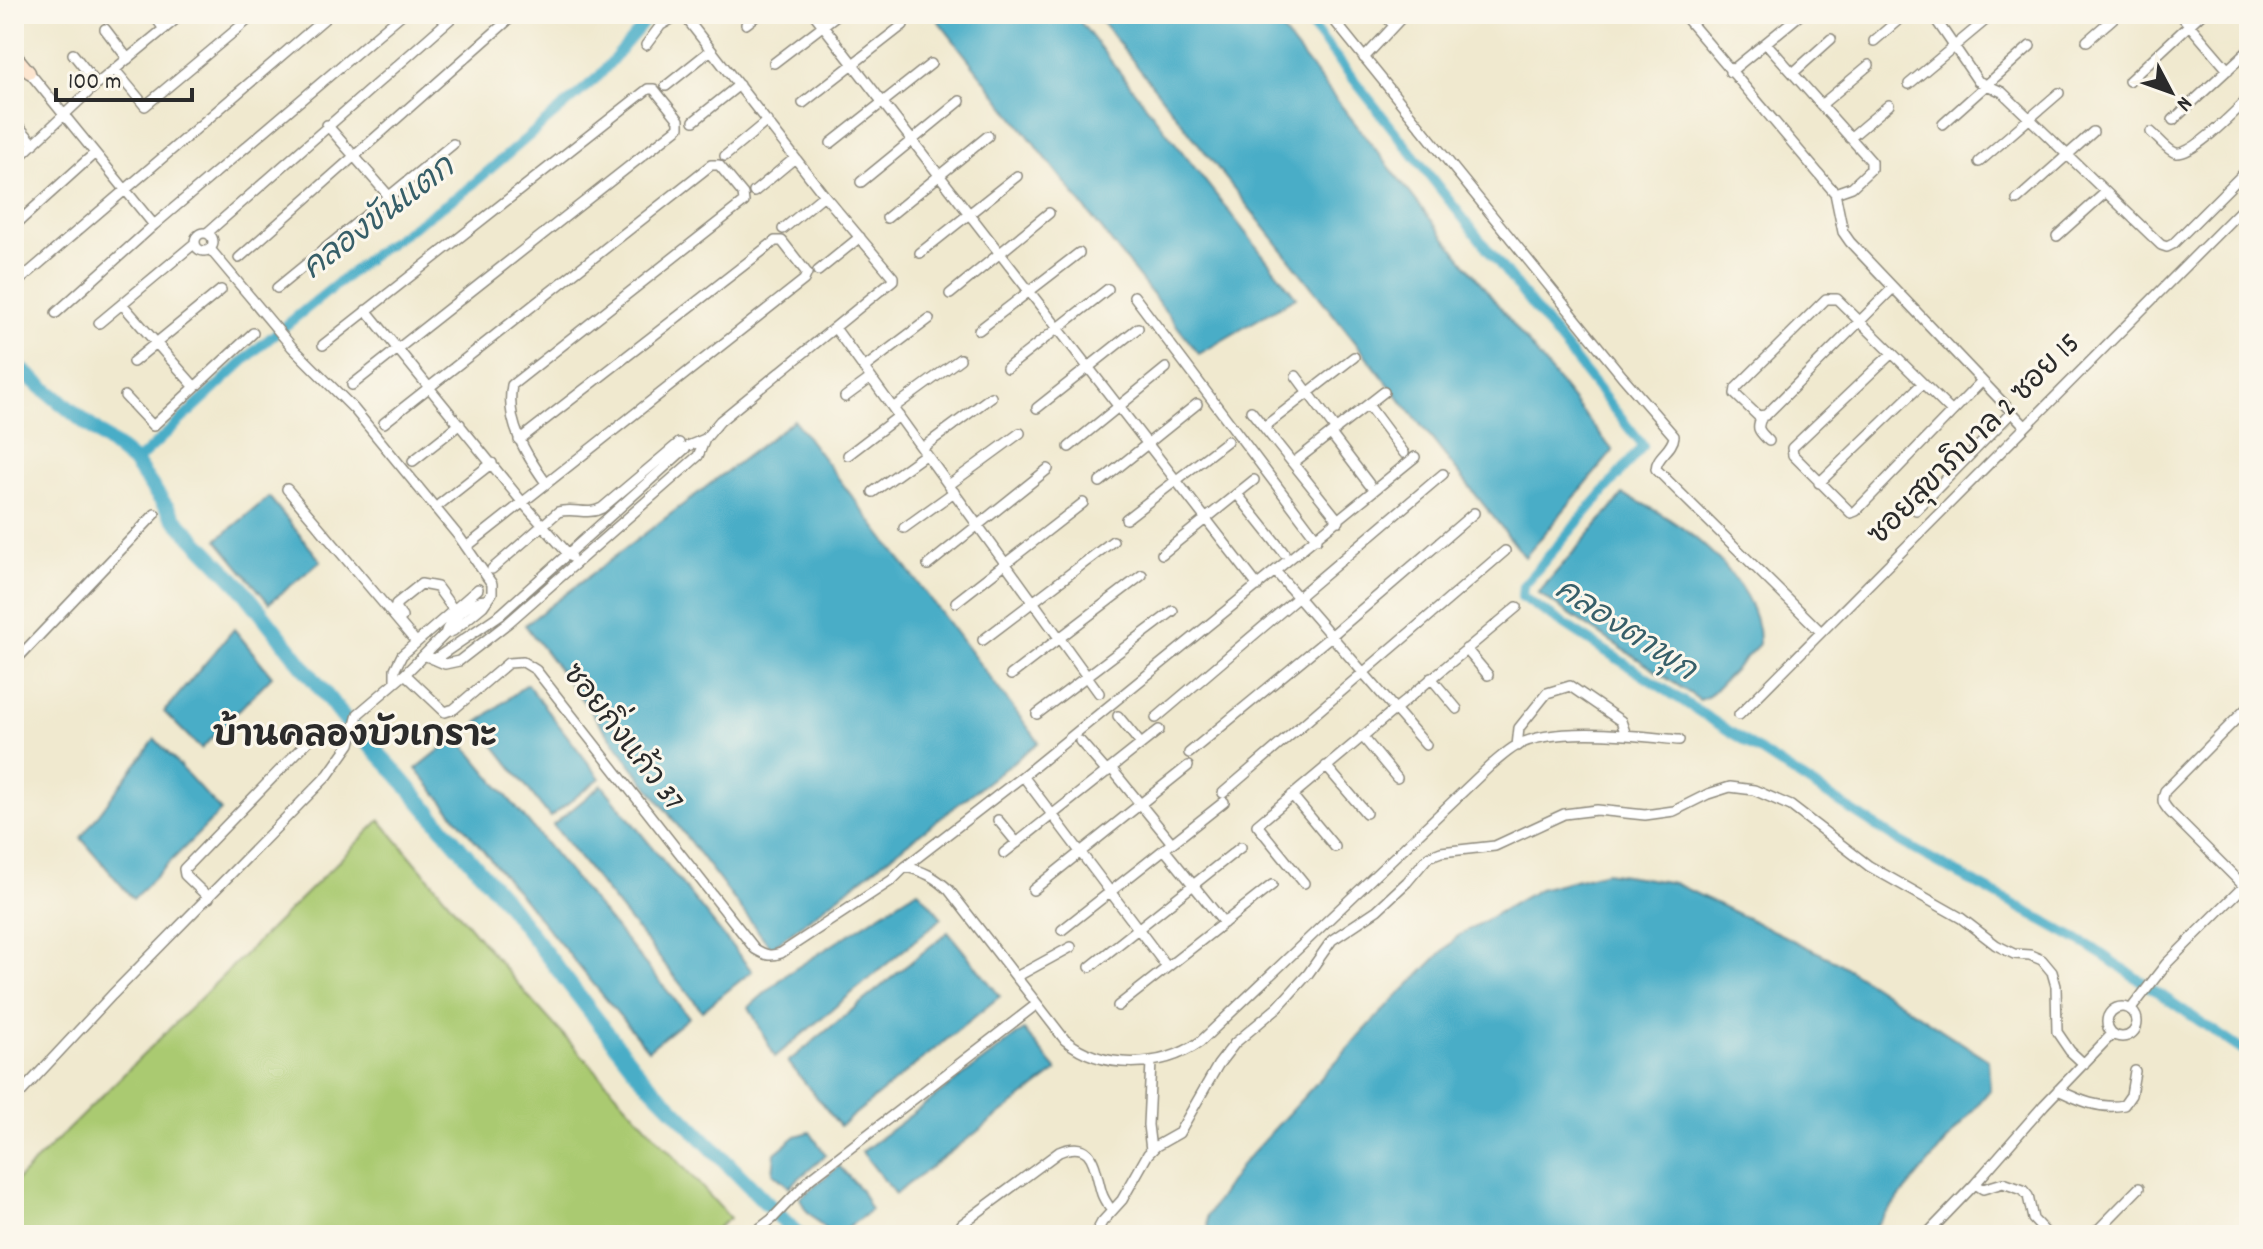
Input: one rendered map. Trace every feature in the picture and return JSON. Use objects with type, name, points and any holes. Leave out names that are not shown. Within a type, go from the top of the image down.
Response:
[{"type":"street","points":[[153,14],[164,29]]},
{"type":"street","points":[[14,162],[97,84],[182,14]]},
{"type":"street","points":[[115,70],[145,106],[255,14]]},
{"type":"street","points":[[14,272],[20,280],[330,14]]},
{"type":"street","points":[[56,313],[154,225],[402,14]]},
{"type":"street","points":[[99,323],[195,243],[199,235],[207,233],[456,14]]},
{"type":"street","points":[[239,258],[515,14]]},
{"type":"street","points":[[424,655],[451,664],[508,623],[698,456],[705,439],[720,421],[893,280],[681,14],[664,22],[646,45]]},
{"type":"street","points":[[746,24],[759,14]]},
{"type":"street","points":[[814,14],[1258,586]]},
{"type":"street","points":[[774,63],[838,14]]},
{"type":"street","points":[[1383,14],[1394,25]]},
{"type":"street","points":[[1364,58],[1405,14]]},
{"type":"street","points":[[1683,14],[1835,193],[1843,232],[1850,242],[2025,426]]},
{"type":"street","points":[[1730,72],[1801,14]]},
{"type":"street","points":[[1874,41],[1905,14]]},
{"type":"street","points":[[1932,14],[1978,81],[2002,92],[2161,245],[2167,247],[2249,168]]},
{"type":"street","points":[[1909,84],[1993,14]]},
{"type":"street","points":[[2087,41],[2118,14]]},
{"type":"street","points":[[2180,14],[2228,70]]},
{"type":"street","points":[[2129,81],[2201,14]]},
{"type":"street","points":[[1333,15],[1364,58],[1674,436],[1672,444],[1656,463],[1656,469],[1821,632]]},
{"type":"street","points":[[803,103],[903,25]]},
{"type":"street","points":[[105,29],[128,59]]},
{"type":"street","points":[[1793,73],[1831,39]]},
{"type":"street","points":[[1766,43],[1872,165],[1852,187],[1835,193]]},
{"type":"street","points":[[1943,124],[2030,46]]},
{"type":"street","points":[[666,86],[711,50]]},
{"type":"street","points":[[2173,120],[2249,50]]},
{"type":"street","points":[[14,54],[154,225]]},
{"type":"street","points":[[73,54],[97,84]]},
{"type":"street","points":[[831,143],[931,64]]},
{"type":"street","points":[[1821,105],[1869,65]]},
{"type":"street","points":[[694,121],[739,85]]},
{"type":"street","points":[[323,345],[648,89],[654,89],[679,120],[679,127],[352,385]]},
{"type":"street","points":[[1979,162],[2059,93]]},
{"type":"street","points":[[2151,132],[2174,152],[2180,153],[2194,147],[2249,98]]},
{"type":"street","points":[[861,182],[960,101]]},
{"type":"street","points":[[1850,138],[1889,105]]},
{"type":"street","points":[[14,121],[34,144]]},
{"type":"street","points":[[725,156],[767,121]]},
{"type":"street","points":[[327,125],[388,195]]},
{"type":"street","points":[[2017,200],[2093,132]]},
{"type":"street","points":[[887,218],[988,136]]},
{"type":"street","points":[[277,288],[453,144]]},
{"type":"street","points":[[14,226],[95,153]]},
{"type":"street","points":[[754,192],[795,158]]},
{"type":"street","points":[[384,423],[711,165],[719,165],[743,194],[744,202],[516,380],[510,390],[515,426],[523,451],[546,483]]},
{"type":"street","points":[[920,253],[1017,176]]},
{"type":"street","points":[[2057,236],[2106,192]]},
{"type":"street","points":[[783,229],[824,195]]},
{"type":"street","name":"ซอยสุขาภิบาล 2 ซอย 15","points":[[1739,715],[2249,202]]},
{"type":"street","points":[[950,294],[1049,213]]},
{"type":"street","points":[[207,233],[214,241],[210,249]]},
{"type":"street","points":[[818,271],[860,237]]},
{"type":"street","points":[[470,544],[804,280],[807,273],[782,241],[775,241],[519,440]]},
{"type":"street","points":[[195,243],[201,250],[210,249]]},
{"type":"street","points":[[14,1100],[112,995],[328,775],[350,744],[358,714],[445,634],[483,606],[492,593],[492,584],[460,538],[354,409],[292,347],[210,249]]},
{"type":"street","points":[[979,330],[1079,253]]},
{"type":"street","points":[[1769,441],[1758,430],[1762,417],[1893,288]]},
{"type":"street","points":[[1007,368],[1108,289]]},
{"type":"street","points":[[133,362],[221,290]]},
{"type":"street","points":[[1134,296],[1317,539]]},
{"type":"street","points":[[1762,417],[1735,394],[1736,388],[1826,299],[1837,299],[1952,412]]},
{"type":"street","points":[[122,304],[194,386]]},
{"type":"street","points":[[366,310],[575,563]]},
{"type":"street","points":[[864,368],[929,319]]},
{"type":"street","points":[[835,328],[1099,693]]},
{"type":"street","points":[[1037,408],[1138,328]]},
{"type":"street","points":[[125,396],[153,426],[253,333]]},
{"type":"street","points":[[1891,354],[1792,448],[1793,455],[1847,511],[1856,511],[1982,381]]},
{"type":"street","points":[[1264,427],[1354,357]]},
{"type":"street","points":[[848,455],[960,359]]},
{"type":"street","points":[[1069,447],[1166,368]]},
{"type":"street","points":[[1296,376],[1369,484]]},
{"type":"street","points":[[845,397],[871,378]]},
{"type":"street","points":[[1819,483],[1922,384]]},
{"type":"street","points":[[1293,463],[1384,392]]},
{"type":"street","points":[[873,492],[991,397]]},
{"type":"street","points":[[1100,482],[1197,404]]},
{"type":"street","points":[[1368,405],[1404,453]]},
{"type":"street","points":[[1251,411],[1339,521]]},
{"type":"street","points":[[1916,510],[2012,412]]},
{"type":"street","points":[[413,461],[460,424]]},
{"type":"street","points":[[904,528],[1020,433]]},
{"type":"street","points":[[435,659],[501,614],[688,446],[705,439]]},
{"type":"street","points":[[1126,519],[1227,441]]},
{"type":"street","points":[[492,569],[558,512],[566,509],[595,513],[679,443]]},
{"type":"street","points":[[905,867],[1023,776],[1415,457]]},
{"type":"street","points":[[440,504],[492,463]]},
{"type":"street","points":[[928,565],[1048,469]]},
{"type":"street","points":[[1156,718],[1443,474]]},
{"type":"street","points":[[1162,554],[1254,480]]},
{"type":"street","points":[[287,489],[417,640]]},
{"type":"street","points":[[1237,494],[1284,553]]},
{"type":"street","points":[[631,497],[640,508]]},
{"type":"street","points":[[956,602],[1083,503]]},
{"type":"street","points":[[1189,753],[1474,513]]},
{"type":"street","points":[[14,662],[155,514]]},
{"type":"street","points":[[983,640],[1113,541]]},
{"type":"street","points":[[1062,930],[1168,846],[1505,551]]},
{"type":"street","points":[[1276,572],[1426,745]]},
{"type":"street","points":[[1011,675],[1142,575]]},
{"type":"street","points":[[417,640],[396,609],[396,604],[421,584],[427,583],[441,590],[450,616]]},
{"type":"street","points":[[445,634],[450,616],[478,589]]},
{"type":"street","points":[[400,677],[398,661],[417,640],[450,616],[478,600],[485,600]]},
{"type":"street","points":[[1304,883],[1257,825],[1517,607]]},
{"type":"street","points":[[1037,714],[1173,611]]},
{"type":"street","points":[[501,614],[508,623]]},
{"type":"street","points":[[487,625],[493,634]]},
{"type":"street","points":[[1466,649],[1488,675]]},
{"type":"street","name":"ซอยกิ่งแก้ว 37","points":[[400,677],[445,712],[454,709],[508,663],[523,662],[536,670],[762,954],[770,956],[781,953],[892,880],[905,867]]},
{"type":"street","points":[[1431,678],[1457,709]]},
{"type":"street","points":[[1517,746],[1519,728],[1547,693],[1570,686],[1617,717],[1624,725],[1626,735]]},
{"type":"street","points":[[2131,1009],[2157,975],[2246,884],[2170,812],[2162,798],[2165,791],[2249,706]]},
{"type":"street","points":[[1118,716],[1141,744]]},
{"type":"street","points":[[1004,853],[1159,730]]},
{"type":"street","points":[[905,867],[928,873],[949,890],[1073,1047],[1081,1053],[1104,1059],[1151,1062],[1174,1057],[1200,1042],[1491,765],[1517,746],[1554,735],[1626,735],[1679,740]]},
{"type":"street","points":[[1362,736],[1397,778]]},
{"type":"street","points":[[209,898],[185,875],[184,869],[309,740]]},
{"type":"street","points":[[1080,741],[1140,805],[1193,885],[1224,923]]},
{"type":"street","points":[[1033,890],[1188,766]]},
{"type":"street","points":[[1326,766],[1366,813]]},
{"type":"street","points":[[1023,776],[1167,967]]},
{"type":"street","points":[[1095,1235],[1122,1200],[1151,1150],[1179,1133],[1218,1065],[1235,1043],[1278,1007],[1308,974],[1332,940],[1377,910],[1428,857],[1441,852],[1495,846],[1564,814],[1597,810],[1645,815],[1674,811],[1730,787],[1754,790],[1791,806],[1869,866],[1961,918],[1996,945],[2014,954],[2042,960],[2052,972],[2056,986],[2057,1032],[2084,1064]]},
{"type":"street","points":[[1292,795],[1335,847]]},
{"type":"street","points":[[998,820],[1017,843]]},
{"type":"street","points":[[1090,967],[1241,847]]},
{"type":"street","points":[[1118,1006],[1272,885]]},
{"type":"street","points":[[1016,977],[1071,947]]},
{"type":"street","points":[[751,1235],[810,1179],[1037,1004]]},
{"type":"street","points":[[2121,1006],[2131,1009],[2137,1018],[2135,1029],[2128,1036],[2112,1034],[2106,1020],[2111,1010],[2121,1006]]},
{"type":"street","points":[[1926,1235],[2112,1034]]},
{"type":"street","points":[[1151,1062],[1148,1125],[1151,1150]]},
{"type":"street","points":[[2058,1090],[2089,1104],[2116,1107],[2124,1105],[2131,1095],[2135,1071]]},
{"type":"street","points":[[955,1235],[962,1224],[1059,1152],[1069,1148],[1077,1148],[1091,1158],[1099,1175],[1104,1199],[1112,1211]]},
{"type":"street","points":[[1975,1184],[1983,1189],[2003,1183],[2023,1190],[2028,1196],[2033,1219],[2048,1235]]},
{"type":"street","points":[[2093,1235],[2139,1188]]},
{"type":"green space","points":[[380,820],[528,996],[730,1218],[708,1235],[14,1235],[14,1183]]},
{"type":"water","points":[[933,14],[1074,14],[1296,297],[1199,354]]},
{"type":"water","points":[[1096,14],[1269,14],[1613,451],[1525,557]]},
{"type":"water","points":[[794,420],[1039,742],[771,948],[525,625]]},
{"type":"water","points":[[1623,495],[1668,518],[1712,553],[1731,574],[1756,620],[1759,644],[1709,696],[1700,700],[1538,593]]},
{"type":"water","points":[[269,497],[321,561],[269,603],[217,540]]},
{"type":"water","points":[[234,629],[272,676],[201,749],[164,712]]},
{"type":"water","points":[[527,684],[600,778],[550,817],[477,723]]},
{"type":"water","points":[[457,736],[689,1017],[648,1050],[416,769]]},
{"type":"water","points":[[155,739],[221,811],[133,899],[81,838]]},
{"type":"water","points":[[602,785],[752,971],[702,1011],[553,825]]},
{"type":"water","points":[[1606,872],[1674,883],[1836,961],[1988,1060],[1990,1090],[1868,1235],[1208,1235],[1207,1216],[1242,1164],[1377,1017],[1458,936],[1539,889]]},
{"type":"water","points":[[918,890],[942,918],[775,1057],[749,1007],[787,974]]},
{"type":"water","points":[[948,932],[1000,996],[840,1126],[788,1062]]},
{"type":"water","points":[[1024,1030],[1057,1071],[895,1194],[862,1152]]},
{"type":"water","points":[[810,1132],[826,1155],[789,1187],[773,1173],[775,1153],[796,1136]]},
{"type":"water","points":[[839,1166],[860,1189],[871,1210],[838,1235],[831,1235],[805,1209],[800,1198]]},
{"type":"waterway","name":"คลองขันแตก","points":[[135,463],[258,348],[374,254],[466,190],[599,76],[652,14]]},
{"type":"waterway","name":"คลองตาพุก","points":[[1302,14],[1643,446],[1523,586],[1522,597],[1899,841],[2091,947],[2249,1055]]},
{"type":"waterway","points":[[14,364],[135,463],[174,518],[240,586],[343,717],[390,766],[503,898],[638,1073],[798,1235]]},
{"type":"district","name":"บ้านคลองบัวเกราะ","points":[[355,738]]}]
